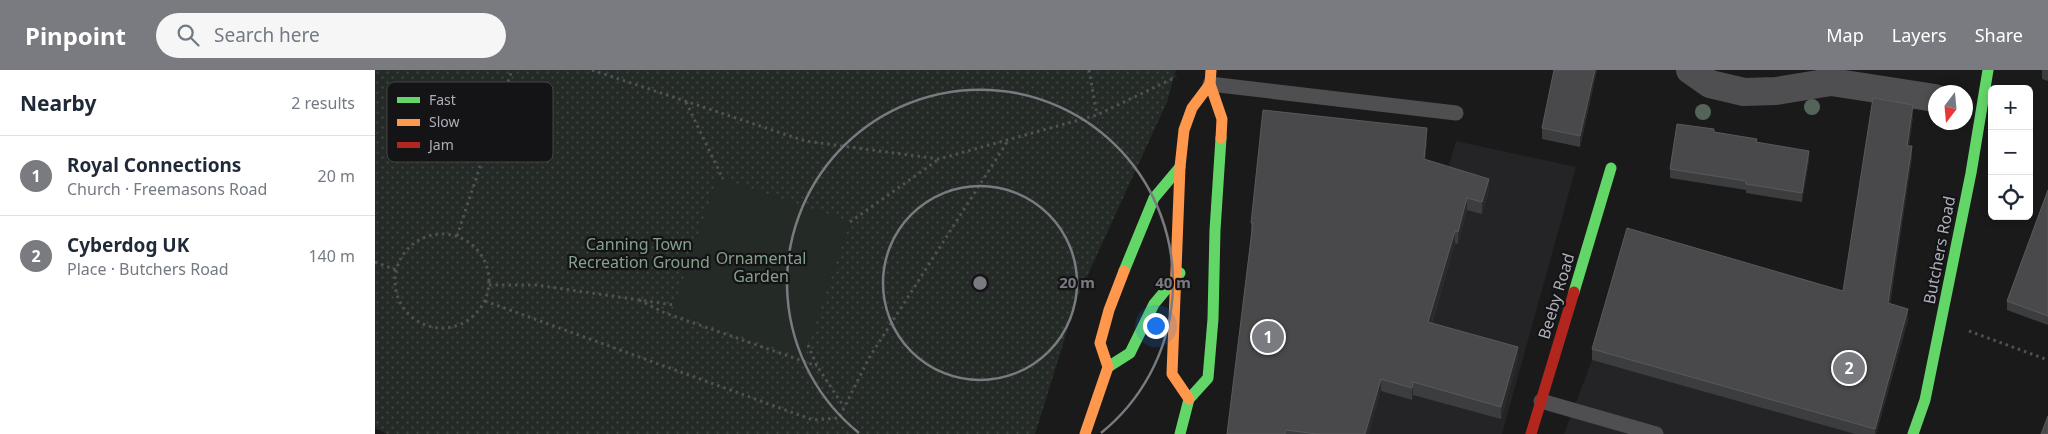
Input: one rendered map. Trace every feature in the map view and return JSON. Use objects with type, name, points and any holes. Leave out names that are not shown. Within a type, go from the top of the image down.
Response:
[{"type":"street","points":[[1690,70],[1709,84],[1745,92],[1776,91],[1831,82],[1928,97]]},
{"type":"street","name":"Butchers Road","points":[[1973,105],[1988,70]]},
{"type":"street","points":[[1189,399],[1172,374],[1180,166],[1184,130],[1192,108],[1211,77]]},
{"type":"street","points":[[1180,434],[1189,399],[1208,378],[1213,319],[1215,230],[1222,119],[1211,77]]},
{"type":"street","name":"Butchers Road","points":[[1913,434],[1925,400],[1971,174],[1972,130]]},
{"type":"street","points":[[1085,434],[1108,367],[1100,343],[1106,318],[1154,198],[1180,166]]},
{"type":"street","name":"Beeby Road","points":[[1531,434],[1611,168]]},
{"type":"street","points":[[1204,244],[1215,230]]},
{"type":"street","points":[[1108,367],[1130,353],[1153,304],[1188,264]]},
{"type":"lane","points":[[1211,77],[1456,113]]},
{"type":"lane","points":[[1541,401],[1656,434]]},
{"type":"path","points":[[508,82],[512,70]]},
{"type":"path","points":[[593,70],[805,141],[939,159]]},
{"type":"path","points":[[1089,70],[1097,115]]},
{"type":"path","points":[[850,222],[939,159],[1097,115],[1175,77]]},
{"type":"path","points":[[686,102],[723,179]]},
{"type":"path","points":[[485,300],[813,420],[839,418],[869,358],[1009,140]]},
{"type":"path","points":[[457,236],[482,162]]},
{"type":"path","points":[[442,233],[457,236],[471,243],[482,255],[488,270],[489,285],[485,300],[477,313],[464,322],[450,327],[434,327],[420,322],[408,313],[399,300],[395,285],[396,270],[402,255],[413,244],[426,236],[442,233]]},
{"type":"path","points":[[375,262],[396,270]]},
{"type":"path","points":[[489,285],[536,285],[674,305]]},
{"type":"path","points":[[639,300],[665,313],[817,366]]},
{"type":"path","points":[[1941,322],[2048,360]]},
{"type":"path","points":[[808,345],[817,366],[845,408]]},
{"type":"shaded area","points":[[1456,141],[1576,167],[1502,434],[1369,434]]},
{"type":"shaded area","points":[[1908,320],[1876,434],[1564,434],[1592,360]]},
{"type":"green space","name":"Canning Town Recreation Ground","points":[[375,70],[1176,70],[1167,102],[1078,296],[1035,434],[387,434],[375,428]]},
{"type":"green space","name":"Ornamental Garden","points":[[718,177],[850,222],[803,357],[672,312]]},
{"type":"building","points":[[1554,70],[1595,70],[1580,136],[1542,128]]},
{"type":"building","points":[[1873,98],[1913,105],[1907,146],[1912,146],[1888,303],[1908,309],[1875,429],[1592,349],[1627,228],[1843,291]]},
{"type":"building","points":[[1263,110],[1427,128],[1424,159],[1489,179],[1482,202],[1467,198],[1458,232],[1455,231],[1428,322],[1518,347],[1501,407],[1413,382],[1412,388],[1381,379],[1365,434],[1317,434],[1286,430],[1285,434],[1227,434],[1253,223],[1251,223]]},
{"type":"building","points":[[1677,124],[1714,129],[1714,132],[1757,139],[1756,142],[1809,151],[1802,193],[1746,184],[1746,181],[1670,169]]},
{"type":"building","points":[[2048,190],[2048,316],[2007,301]]},
{"type":"building","points":[[2048,416],[2048,434],[2041,434]]},
{"type":"traffic: fast","points":[[1913,434],[1925,400],[1971,173],[1988,70]]},
{"type":"traffic: fast","points":[[1180,434],[1189,399],[1208,378],[1213,319],[1215,230],[1221,138]]},
{"type":"traffic: fast","points":[[1124,271],[1154,198],[1180,167]]},
{"type":"traffic: fast","points":[[1574,292],[1611,168]]},
{"type":"traffic: fast","points":[[1108,367],[1130,353],[1154,304],[1180,273]]},
{"type":"traffic: slow","points":[[1211,70],[1210,84],[1222,119],[1221,138]]},
{"type":"traffic: slow","points":[[1189,399],[1172,374],[1180,167],[1184,130],[1192,108],[1210,84]]},
{"type":"traffic: slow","points":[[1085,434],[1108,367],[1100,343],[1109,310],[1124,271]]},
{"type":"traffic: jam","points":[[1531,434],[1574,292]]},
{"type":"place","name":"Royal Connections","points":[[1268,337]]},
{"type":"place","name":"Cyberdog UK","points":[[1849,368]]}]
